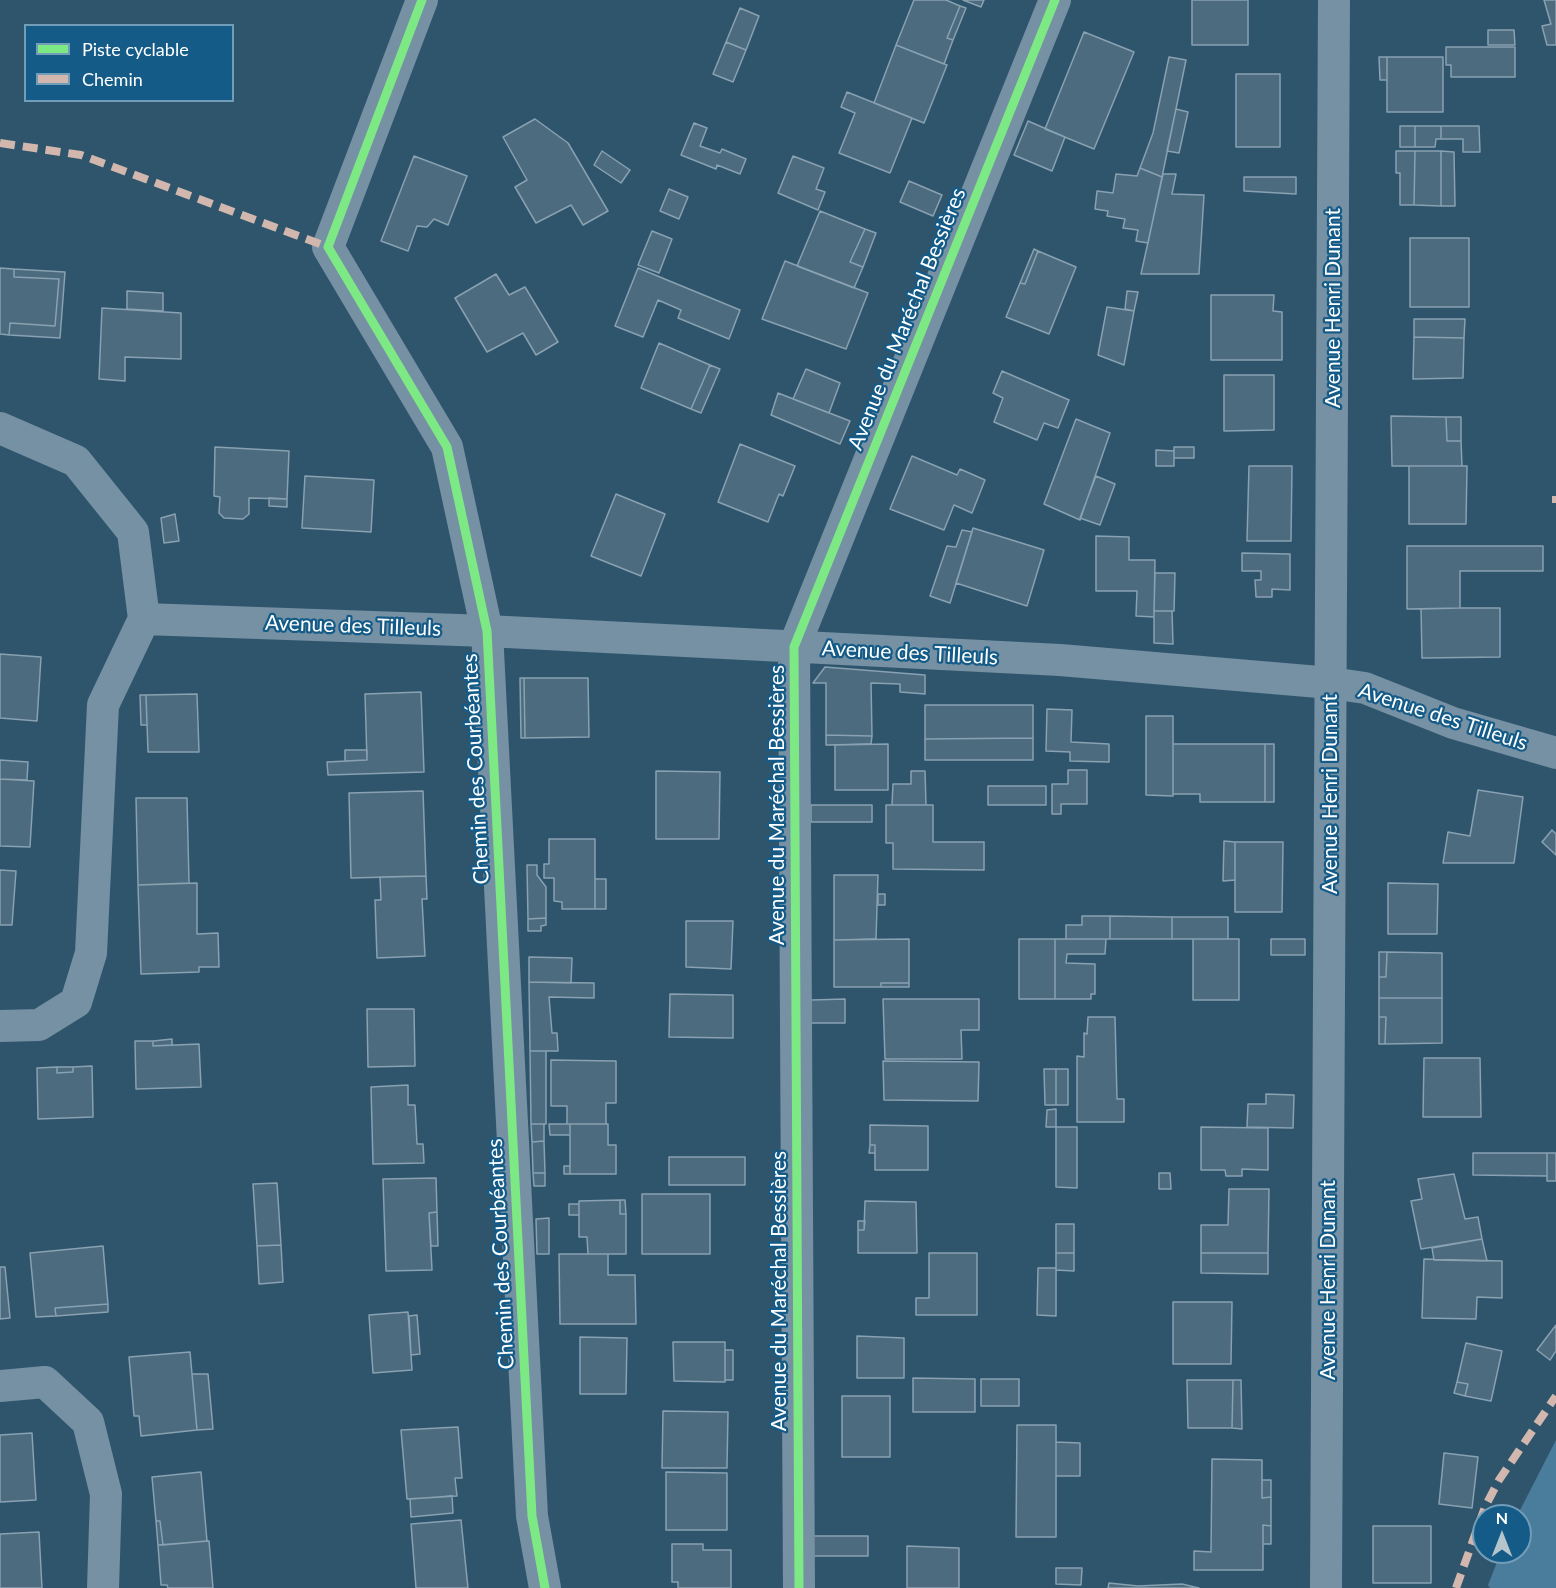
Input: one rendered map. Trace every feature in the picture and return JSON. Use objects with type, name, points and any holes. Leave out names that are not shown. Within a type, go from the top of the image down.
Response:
[{"type":"street","name":"Chemin des Courbéantes","points":[[422,0],[328,247],[447,447],[487,631],[532,1516],[545,1588]]},
{"type":"street","name":"Avenue du Maréchal Bessières","points":[[799,1588],[794,647],[1055,0]]},
{"type":"street","name":"Avenue Henri Dunant","points":[[1326,1588],[1334,0]]},
{"type":"street","points":[[0,428],[76,461],[133,532],[144,619],[103,705],[92,953],[76,1002],[39,1025],[0,1026]]},
{"type":"street","name":"Avenue des Tilleuls","points":[[144,619],[487,631],[1060,660],[1331,683],[1365,688],[1453,723],[1556,753]]},
{"type":"street","points":[[0,1386],[45,1382],[88,1422],[106,1494],[103,1588]]},
{"type":"water","points":[[1556,1440],[1556,1588],[1490,1588],[1488,1585],[1496,1564],[1532,1564],[1532,1504],[1523,1504]]},
{"type":"building","points":[[914,0],[946,0],[960,6],[947,38],[953,40],[944,64],[896,45]]},
{"type":"building","points":[[963,0],[984,0],[981,7]]},
{"type":"building","points":[[1192,0],[1248,0],[1248,45],[1192,45]]},
{"type":"building","points":[[1544,0],[1556,0],[1556,45],[1547,45],[1542,26],[1551,24]]},
{"type":"building","points":[[960,6],[966,8],[953,40],[947,38]]},
{"type":"building","points":[[740,8],[759,16],[746,50],[726,42]]},
{"type":"building","points":[[1488,30],[1514,30],[1515,45],[1488,45]]},
{"type":"building","points":[[1084,32],[1134,52],[1094,149],[1045,129]]},
{"type":"building","points":[[726,42],[746,50],[733,82],[713,74]]},
{"type":"building","points":[[896,45],[947,65],[924,123],[874,103]]},
{"type":"building","points":[[1446,47],[1515,47],[1515,77],[1451,77],[1451,65],[1446,65]]},
{"type":"building","points":[[1169,57],[1186,60],[1162,177],[1140,168],[1153,133]]},
{"type":"building","points":[[1379,57],[1387,57],[1387,80],[1380,80]]},
{"type":"building","points":[[1387,57],[1443,57],[1443,112],[1387,112]]},
{"type":"building","points":[[1236,74],[1280,74],[1280,147],[1236,147]]},
{"type":"building","points":[[847,92],[912,118],[890,173],[839,153],[855,113],[841,107]]},
{"type":"building","points":[[1176,109],[1188,112],[1179,153],[1167,151]]},
{"type":"building","points":[[535,119],[568,143],[608,211],[583,225],[571,205],[536,223],[515,187],[527,180],[503,137]]},
{"type":"building","points":[[1028,121],[1065,137],[1052,171],[1014,155]]},
{"type":"building","points":[[694,123],[707,128],[700,146],[720,153],[722,149],[746,159],[740,174],[717,165],[716,169],[681,155]]},
{"type":"building","points":[[1400,126],[1415,126],[1415,147],[1400,147]]},
{"type":"building","points":[[1415,126],[1441,126],[1441,139],[1436,139],[1435,147],[1415,147]]},
{"type":"building","points":[[1441,126],[1479,126],[1480,152],[1463,152],[1463,139],[1441,139]]},
{"type":"building","points":[[602,151],[630,170],[621,183],[594,165]]},
{"type":"building","points":[[1396,151],[1415,151],[1414,205],[1400,205],[1400,173],[1396,173]]},
{"type":"building","points":[[1415,151],[1441,151],[1441,206],[1414,205]]},
{"type":"building","points":[[1441,151],[1454,152],[1455,206],[1441,206]]},
{"type":"building","points":[[414,156],[467,176],[448,225],[434,219],[427,227],[417,226],[408,251],[381,241]]},
{"type":"building","points":[[793,156],[824,168],[816,189],[825,192],[818,210],[778,193]]},
{"type":"building","points":[[1140,168],[1162,177],[1148,243],[1136,241],[1138,230],[1123,228],[1125,219],[1107,216],[1108,211],[1095,209],[1097,191],[1113,193],[1116,174],[1137,176]]},
{"type":"building","points":[[1163,174],[1176,174],[1172,194],[1204,195],[1199,274],[1141,274]]},
{"type":"building","points":[[1244,177],[1296,177],[1296,194],[1244,191]]},
{"type":"building","points":[[909,181],[942,195],[933,216],[900,202]]},
{"type":"building","points":[[669,189],[688,197],[679,219],[660,211]]},
{"type":"building","points":[[820,211],[865,229],[850,262],[863,267],[854,288],[797,266]]},
{"type":"building","points":[[865,229],[876,233],[863,267],[850,262]]},
{"type":"building","points":[[652,231],[672,239],[659,273],[638,265]]},
{"type":"building","points":[[1410,238],[1469,238],[1469,307],[1410,307]]},
{"type":"building","points":[[1034,249],[1038,251],[1025,284],[1020,283]]},
{"type":"building","points":[[1038,251],[1076,267],[1049,334],[1006,317],[1020,283],[1025,284]]},
{"type":"building","points":[[785,261],[868,293],[846,349],[762,319]]},
{"type":"building","points":[[0,268],[14,269],[14,277],[59,279],[55,326],[10,323],[9,335],[0,334]]},
{"type":"building","points":[[638,268],[740,310],[729,339],[678,318],[681,310],[658,300],[643,337],[615,326]]},
{"type":"building","points":[[14,269],[65,272],[60,338],[9,335],[10,323],[55,326],[59,279],[14,277]]},
{"type":"building","points":[[496,274],[509,295],[525,287],[558,342],[536,355],[523,333],[487,352],[455,298]]},
{"type":"building","points":[[127,291],[163,293],[163,311],[127,309]]},
{"type":"building","points":[[1127,291],[1138,292],[1134,311],[1125,309]]},
{"type":"building","points":[[1211,295],[1274,295],[1273,311],[1282,312],[1282,360],[1211,360]]},
{"type":"building","points":[[1107,307],[1134,311],[1124,365],[1098,355]]},
{"type":"building","points":[[102,308],[181,313],[181,359],[125,357],[125,381],[99,379]]},
{"type":"building","points":[[1414,319],[1465,319],[1464,338],[1414,337]]},
{"type":"building","points":[[1414,337],[1464,338],[1463,378],[1413,379]]},
{"type":"building","points":[[659,343],[710,365],[691,409],[641,388]]},
{"type":"building","points":[[710,365],[720,369],[701,413],[691,409]]},
{"type":"building","points":[[806,369],[840,383],[829,413],[793,399]]},
{"type":"building","points":[[1002,371],[1069,400],[1058,428],[1044,423],[1037,440],[994,422],[1003,398],[993,393]]},
{"type":"building","points":[[1224,375],[1274,375],[1274,430],[1224,431]]},
{"type":"building","points":[[778,393],[850,421],[840,444],[771,415]]},
{"type":"building","points":[[1391,416],[1446,417],[1447,441],[1461,441],[1462,466],[1392,466]]},
{"type":"building","points":[[1446,417],[1461,417],[1461,441],[1447,441]]},
{"type":"building","points":[[1076,419],[1110,433],[1080,520],[1044,504]]},
{"type":"building","points":[[740,444],[795,466],[783,496],[779,494],[768,522],[718,502]]},
{"type":"building","points":[[215,447],[289,451],[287,499],[249,498],[249,514],[243,519],[224,518],[219,513],[220,497],[214,496]]},
{"type":"building","points":[[1174,447],[1194,447],[1194,458],[1174,458]]},
{"type":"building","points":[[1156,450],[1174,451],[1174,466],[1156,466]]},
{"type":"building","points":[[912,456],[957,475],[960,469],[985,480],[972,513],[954,505],[944,530],[890,509]]},
{"type":"building","points":[[1249,466],[1292,466],[1291,541],[1247,541]]},
{"type":"building","points":[[1409,466],[1467,466],[1466,524],[1409,524]]},
{"type":"building","points":[[305,476],[374,480],[371,532],[302,528]]},
{"type":"building","points":[[1096,476],[1115,484],[1100,525],[1080,518]]},
{"type":"building","points":[[616,494],[665,514],[641,576],[591,556]]},
{"type":"building","points":[[269,498],[287,499],[287,507],[269,506]]},
{"type":"building","points":[[175,514],[179,541],[164,543],[161,518]]},
{"type":"building","points":[[973,528],[1044,550],[1027,606],[956,583]]},
{"type":"building","points":[[962,530],[972,532],[950,603],[930,596],[947,546],[956,547]]},
{"type":"building","points":[[1096,536],[1129,537],[1129,560],[1155,560],[1154,617],[1136,616],[1137,591],[1096,591]]},
{"type":"building","points":[[1407,546],[1543,546],[1543,571],[1460,571],[1460,608],[1407,609]]},
{"type":"building","points":[[1242,553],[1290,554],[1290,590],[1272,589],[1272,597],[1256,597],[1255,580],[1261,580],[1261,571],[1242,571]]},
{"type":"building","points":[[1155,573],[1175,573],[1174,611],[1154,611]]},
{"type":"building","points":[[1500,608],[1500,657],[1422,658],[1421,609]]},
{"type":"building","points":[[1154,611],[1172,611],[1173,644],[1154,643]]},
{"type":"building","points":[[0,654],[41,657],[37,721],[0,718]]},
{"type":"building","points":[[825,667],[925,675],[925,694],[900,692],[900,684],[871,683],[872,736],[826,735],[826,683],[813,683]]},
{"type":"building","points":[[520,678],[524,678],[525,738],[521,738]]},
{"type":"building","points":[[524,678],[588,678],[589,737],[525,738]]},
{"type":"building","points":[[421,692],[424,772],[328,775],[327,762],[367,760],[365,694]]},
{"type":"building","points":[[197,694],[199,752],[148,752],[146,695]]},
{"type":"building","points":[[140,695],[146,695],[147,725],[141,725]]},
{"type":"building","points":[[925,705],[1033,705],[1033,738],[925,739]]},
{"type":"building","points":[[1047,709],[1072,710],[1071,742],[1109,744],[1109,762],[1070,761],[1070,752],[1046,751]]},
{"type":"building","points":[[1146,716],[1173,716],[1173,796],[1146,795]]},
{"type":"building","points":[[826,735],[872,736],[871,744],[826,745]]},
{"type":"building","points":[[1033,738],[1033,760],[925,760],[925,739]]},
{"type":"building","points":[[888,744],[888,790],[835,790],[835,745]]},
{"type":"building","points":[[1173,744],[1265,744],[1265,802],[1200,802],[1200,794],[1173,794]]},
{"type":"building","points":[[1265,744],[1274,744],[1274,802],[1265,802]]},
{"type":"building","points":[[345,750],[367,750],[367,760],[345,761]]},
{"type":"building","points":[[0,760],[28,762],[27,780],[0,779]]},
{"type":"building","points":[[1068,770],[1087,770],[1087,804],[1061,804],[1061,814],[1052,814],[1052,784],[1068,784]]},
{"type":"building","points":[[656,771],[720,772],[719,839],[656,839]]},
{"type":"building","points":[[911,771],[925,771],[926,805],[892,805],[893,784],[911,784]]},
{"type":"building","points":[[0,779],[34,781],[30,847],[0,846]]},
{"type":"building","points":[[988,786],[1046,786],[1046,805],[988,805]]},
{"type":"building","points":[[1478,790],[1523,797],[1514,863],[1443,863],[1448,832],[1470,836]]},
{"type":"building","points":[[423,791],[426,876],[351,878],[349,793]]},
{"type":"building","points":[[136,798],[187,798],[189,883],[138,885]]},
{"type":"building","points":[[811,805],[872,805],[872,822],[811,822]]},
{"type":"building","points":[[886,805],[933,805],[933,842],[984,842],[984,870],[893,869],[893,843],[886,843]]},
{"type":"building","points":[[1552,830],[1556,834],[1556,855],[1542,842]]},
{"type":"building","points":[[549,839],[595,839],[595,909],[562,909],[562,902],[554,901],[554,878],[544,878],[544,864],[549,864]]},
{"type":"building","points":[[1224,841],[1235,842],[1235,880],[1223,881]]},
{"type":"building","points":[[1235,842],[1283,842],[1282,912],[1235,912]]},
{"type":"building","points":[[527,865],[537,865],[537,875],[546,887],[546,918],[528,919]]},
{"type":"building","points":[[0,870],[16,871],[12,925],[0,925]]},
{"type":"building","points":[[834,875],[878,875],[876,939],[834,940]]},
{"type":"building","points":[[426,876],[427,899],[422,899],[425,956],[377,958],[375,900],[381,900],[380,877]]},
{"type":"building","points":[[595,879],[606,879],[606,909],[595,909]]},
{"type":"building","points":[[197,883],[197,934],[218,933],[219,967],[199,967],[199,972],[141,974],[138,885]]},
{"type":"building","points":[[1388,883],[1438,884],[1437,934],[1388,934]]},
{"type":"building","points":[[878,894],[885,894],[885,905],[878,905]]},
{"type":"building","points":[[1082,916],[1110,916],[1110,939],[1066,939],[1066,925],[1082,925]]},
{"type":"building","points":[[1110,916],[1172,917],[1172,939],[1110,939]]},
{"type":"building","points":[[1172,917],[1228,917],[1228,939],[1172,939]]},
{"type":"building","points":[[546,918],[546,925],[541,926],[541,931],[528,931],[528,919]]},
{"type":"building","points":[[686,921],[733,921],[731,969],[686,967]]},
{"type":"building","points":[[909,939],[909,983],[881,983],[881,987],[834,987],[834,940]]},
{"type":"building","points":[[1019,939],[1055,939],[1055,999],[1019,999]]},
{"type":"building","points":[[1055,939],[1106,939],[1105,954],[1067,954],[1066,963],[1095,964],[1095,994],[1091,994],[1091,999],[1055,999]]},
{"type":"building","points":[[1193,939],[1239,939],[1239,1000],[1193,1000]]},
{"type":"building","points":[[1271,939],[1305,939],[1305,955],[1271,955]]},
{"type":"building","points":[[1379,952],[1387,952],[1386,977],[1379,977]]},
{"type":"building","points":[[1387,952],[1442,953],[1442,998],[1379,998],[1379,977],[1386,977]]},
{"type":"building","points":[[529,957],[572,958],[571,983],[529,982]]},
{"type":"building","points":[[529,982],[594,983],[594,998],[549,997],[552,1033],[557,1033],[558,1051],[530,1051]]},
{"type":"building","points":[[881,983],[909,983],[909,987],[881,987]]},
{"type":"building","points":[[670,994],[733,995],[733,1038],[669,1037]]},
{"type":"building","points":[[1379,998],[1442,998],[1442,1043],[1385,1044],[1386,1017],[1379,1017]]},
{"type":"building","points":[[845,999],[845,1023],[811,1023],[811,1000]]},
{"type":"building","points":[[883,999],[979,999],[979,1030],[961,1030],[962,1059],[885,1059]]},
{"type":"building","points":[[367,1009],[414,1009],[415,1066],[368,1067]]},
{"type":"building","points":[[1088,1017],[1115,1017],[1117,1099],[1124,1099],[1124,1122],[1077,1122],[1077,1056],[1084,1057],[1084,1033],[1087,1034]]},
{"type":"building","points":[[1379,1017],[1386,1017],[1385,1044],[1379,1044]]},
{"type":"building","points":[[172,1039],[172,1045],[153,1046],[153,1041]]},
{"type":"building","points":[[135,1041],[153,1041],[153,1046],[199,1044],[201,1087],[136,1089]]},
{"type":"building","points":[[530,1051],[546,1051],[546,1124],[531,1124]]},
{"type":"building","points":[[1424,1058],[1480,1058],[1481,1117],[1423,1117]]},
{"type":"building","points":[[551,1060],[616,1061],[616,1103],[606,1103],[606,1124],[567,1124],[567,1106],[551,1106]]},
{"type":"building","points":[[883,1061],[979,1062],[978,1101],[884,1100]]},
{"type":"building","points":[[92,1066],[93,1117],[38,1119],[37,1068],[57,1067],[57,1073],[73,1072],[73,1067]]},
{"type":"building","points":[[57,1067],[73,1067],[73,1072],[57,1073]]},
{"type":"building","points":[[1044,1069],[1056,1069],[1056,1105],[1045,1105]]},
{"type":"building","points":[[1056,1069],[1068,1069],[1068,1105],[1056,1105]]},
{"type":"building","points":[[408,1085],[408,1105],[415,1105],[417,1144],[423,1144],[424,1163],[373,1164],[371,1087]]},
{"type":"building","points":[[1266,1094],[1294,1095],[1293,1128],[1247,1127],[1248,1104],[1266,1104]]},
{"type":"building","points":[[1056,1109],[1056,1127],[1046,1127],[1047,1110]]},
{"type":"building","points":[[531,1124],[544,1124],[544,1141],[532,1142]]},
{"type":"building","points":[[549,1124],[570,1124],[570,1135],[550,1135]]},
{"type":"building","points":[[570,1124],[608,1124],[608,1145],[616,1145],[616,1174],[570,1174]]},
{"type":"building","points":[[870,1125],[928,1126],[928,1170],[875,1170],[875,1145],[870,1145]]},
{"type":"building","points":[[1056,1127],[1077,1127],[1077,1188],[1056,1187]]},
{"type":"building","points":[[1201,1127],[1268,1128],[1268,1170],[1242,1169],[1242,1176],[1226,1176],[1225,1170],[1201,1170]]},
{"type":"building","points":[[544,1141],[545,1173],[533,1173],[532,1142]]},
{"type":"building","points":[[870,1145],[875,1145],[875,1153],[869,1153]]},
{"type":"building","points":[[1473,1153],[1547,1153],[1547,1176],[1473,1175]]},
{"type":"building","points":[[1547,1153],[1556,1153],[1556,1181],[1547,1181]]},
{"type":"building","points":[[669,1157],[745,1157],[745,1185],[669,1185]]},
{"type":"building","points":[[564,1166],[570,1166],[570,1174],[564,1174]]},
{"type":"building","points":[[533,1173],[545,1173],[545,1186],[534,1186]]},
{"type":"building","points":[[1159,1173],[1170,1173],[1171,1189],[1159,1189]]},
{"type":"building","points":[[1454,1174],[1465,1219],[1478,1217],[1482,1239],[1421,1249],[1411,1201],[1422,1199],[1418,1179]]},
{"type":"building","points":[[436,1178],[437,1212],[429,1213],[432,1270],[386,1271],[383,1179]]},
{"type":"building","points":[[277,1183],[281,1245],[257,1246],[253,1184]]},
{"type":"building","points":[[1229,1189],[1269,1189],[1268,1253],[1201,1253],[1201,1225],[1228,1225]]},
{"type":"building","points":[[642,1194],[710,1194],[710,1254],[642,1254]]},
{"type":"building","points":[[620,1200],[620,1214],[626,1214],[626,1254],[588,1254],[587,1237],[579,1237],[579,1201]]},
{"type":"building","points":[[620,1200],[625,1200],[626,1214],[620,1214]]},
{"type":"building","points":[[865,1201],[916,1202],[917,1253],[858,1253],[858,1230],[864,1230]]},
{"type":"building","points":[[569,1204],[579,1204],[579,1215],[569,1215]]},
{"type":"building","points":[[437,1212],[438,1246],[431,1246],[429,1213]]},
{"type":"building","points":[[549,1218],[549,1254],[537,1254],[536,1219]]},
{"type":"building","points":[[858,1221],[865,1221],[864,1230],[858,1230]]},
{"type":"building","points":[[1056,1224],[1074,1224],[1074,1253],[1056,1253]]},
{"type":"building","points":[[1482,1239],[1487,1261],[1434,1260],[1432,1248]]},
{"type":"building","points":[[281,1245],[283,1282],[259,1284],[257,1246]]},
{"type":"building","points":[[103,1246],[108,1304],[55,1308],[56,1316],[36,1317],[30,1253]]},
{"type":"building","points":[[929,1253],[977,1253],[977,1315],[916,1315],[916,1298],[929,1298]]},
{"type":"building","points":[[1056,1253],[1074,1253],[1074,1271],[1056,1270]]},
{"type":"building","points":[[1201,1253],[1268,1253],[1268,1274],[1201,1273]]},
{"type":"building","points":[[559,1254],[608,1254],[608,1275],[635,1275],[636,1324],[560,1324]]},
{"type":"building","points":[[1424,1259],[1502,1261],[1502,1298],[1477,1297],[1476,1319],[1422,1318]]},
{"type":"building","points":[[0,1267],[5,1267],[10,1318],[0,1319]]},
{"type":"building","points":[[1038,1268],[1056,1268],[1056,1316],[1037,1315]]},
{"type":"building","points":[[1173,1302],[1232,1302],[1231,1364],[1173,1364]]},
{"type":"building","points":[[108,1304],[108,1312],[56,1316],[55,1308]]},
{"type":"building","points":[[408,1312],[412,1370],[373,1373],[369,1315]]},
{"type":"building","points":[[417,1315],[420,1354],[411,1355],[409,1316]]},
{"type":"building","points":[[1556,1325],[1556,1351],[1550,1360],[1537,1350]]},
{"type":"building","points":[[857,1336],[904,1338],[904,1378],[857,1378]]},
{"type":"building","points":[[580,1337],[627,1338],[626,1394],[580,1394]]},
{"type":"building","points":[[673,1342],[725,1342],[725,1382],[674,1381]]},
{"type":"building","points":[[1466,1343],[1502,1351],[1491,1401],[1465,1396],[1468,1384],[1457,1382]]},
{"type":"building","points":[[725,1350],[733,1350],[733,1380],[725,1380]]},
{"type":"building","points":[[190,1352],[197,1430],[141,1436],[139,1416],[134,1416],[129,1357]]},
{"type":"building","points":[[192,1374],[208,1374],[213,1429],[197,1430]]},
{"type":"building","points":[[913,1378],[975,1379],[975,1412],[913,1412]]},
{"type":"building","points":[[981,1379],[1019,1379],[1019,1406],[981,1406]]},
{"type":"building","points":[[1187,1380],[1233,1380],[1232,1428],[1188,1428]]},
{"type":"building","points":[[1233,1380],[1241,1380],[1242,1429],[1232,1428]]},
{"type":"building","points":[[1457,1382],[1468,1384],[1465,1396],[1454,1393]]},
{"type":"building","points":[[842,1396],[890,1396],[890,1457],[842,1457]]},
{"type":"building","points":[[663,1411],[728,1412],[727,1468],[662,1468]]},
{"type":"building","points":[[1017,1425],[1056,1425],[1056,1537],[1016,1537]]},
{"type":"building","points":[[458,1427],[462,1478],[455,1478],[457,1496],[407,1499],[401,1430]]},
{"type":"building","points":[[32,1433],[36,1500],[0,1502],[0,1435]]},
{"type":"building","points":[[1056,1442],[1080,1443],[1080,1476],[1056,1476]]},
{"type":"building","points":[[1444,1453],[1478,1457],[1472,1508],[1439,1504]]},
{"type":"building","points":[[1212,1459],[1262,1460],[1262,1498],[1271,1497],[1271,1526],[1263,1525],[1263,1570],[1194,1570],[1194,1551],[1211,1552]]},
{"type":"building","points":[[201,1472],[207,1541],[163,1545],[160,1521],[156,1521],[152,1477]]},
{"type":"building","points":[[666,1472],[727,1473],[727,1530],[666,1530]]},
{"type":"building","points":[[1262,1480],[1271,1480],[1271,1497],[1262,1498]]},
{"type":"building","points":[[452,1496],[453,1513],[411,1517],[410,1499]]},
{"type":"building","points":[[461,1520],[468,1588],[416,1588],[411,1524]]},
{"type":"building","points":[[156,1521],[160,1521],[163,1545],[158,1545]]},
{"type":"building","points":[[1263,1525],[1271,1526],[1271,1544],[1263,1544]]},
{"type":"building","points":[[1373,1526],[1431,1526],[1431,1583],[1373,1583]]},
{"type":"building","points":[[39,1532],[42,1588],[0,1588],[0,1534]]},
{"type":"building","points":[[810,1536],[868,1536],[868,1556],[810,1556]]},
{"type":"building","points":[[209,1541],[213,1588],[168,1588],[167,1585],[161,1585],[158,1545]]},
{"type":"building","points":[[672,1544],[703,1544],[703,1550],[731,1550],[731,1588],[678,1588],[678,1582],[672,1582]]},
{"type":"building","points":[[907,1546],[959,1548],[959,1588],[907,1588]]},
{"type":"building","points":[[1056,1568],[1082,1568],[1081,1585],[1056,1584]]},
{"type":"building","points":[[1109,1583],[1138,1586],[1182,1584],[1199,1588],[1108,1588]]},
{"type":"marked path","points":[[0,143],[81,155],[328,247]]},
{"type":"marked path","points":[[1556,496],[1556,503]]},
{"type":"marked path","points":[[1456,1588],[1485,1507],[1499,1480],[1556,1396]]},
{"type":"cycle path","points":[[422,0],[328,247],[447,447],[487,631],[532,1516],[545,1588]]},
{"type":"cycle path","points":[[799,1588],[794,647],[1055,0]]}]
